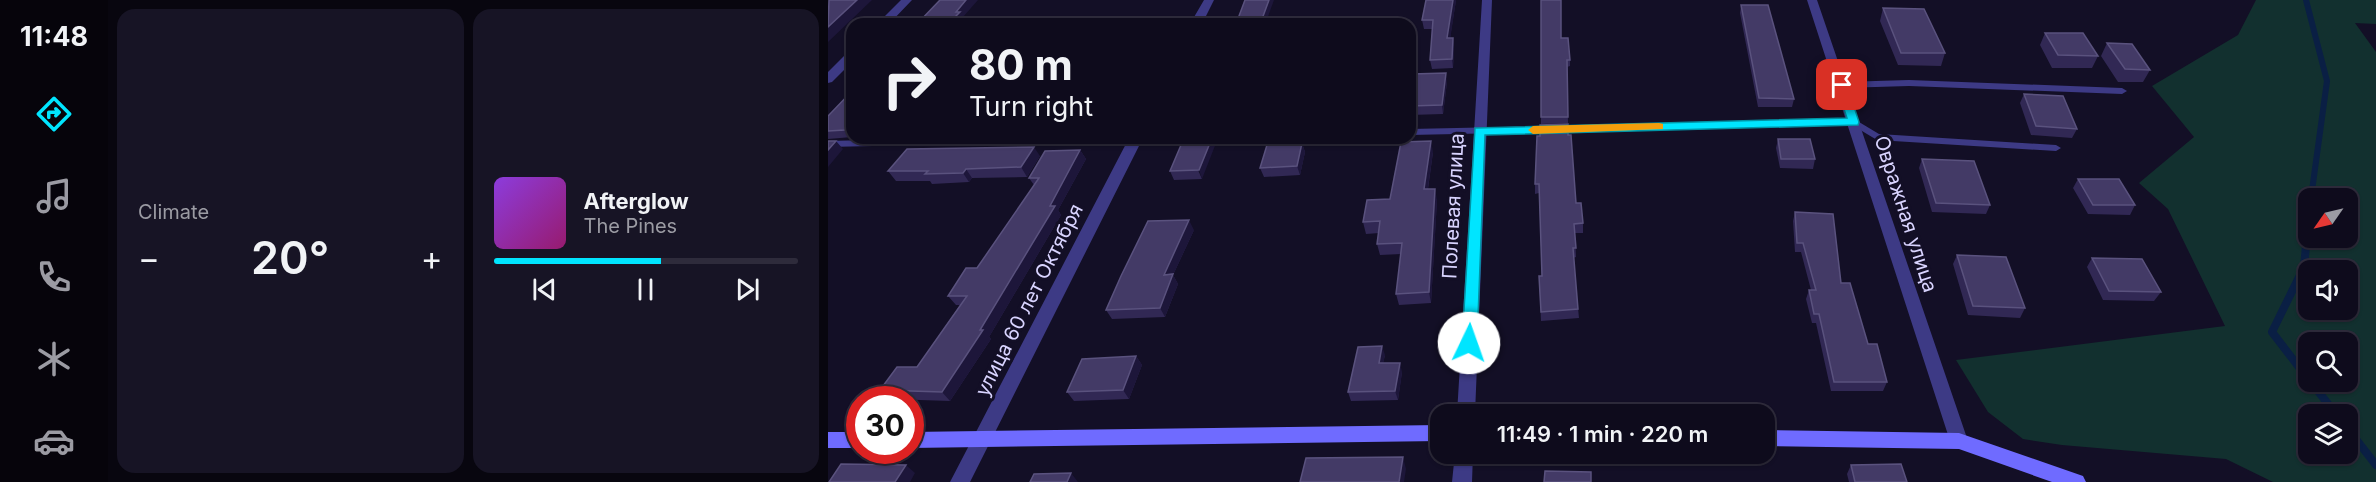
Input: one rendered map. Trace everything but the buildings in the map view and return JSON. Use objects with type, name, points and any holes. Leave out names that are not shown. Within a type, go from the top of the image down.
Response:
[{"type":"street","points":[[889,18],[907,0]]},
{"type":"street","points":[[1199,18],[1209,0]]},
{"type":"street","name":"Полевая улица","points":[[1466,404],[1487,0]]},
{"type":"street","name":"Овражная улица","points":[[1812,0],[1959,441]]},
{"type":"street","points":[[828,79],[846,61]]},
{"type":"street","name":"улица 60 лет Октября","points":[[960,482],[1133,144]]},
{"type":"street","points":[[924,440],[1430,433]]},
{"type":"street","points":[[1775,438],[1959,441],[2076,482]]},
{"type":"street","points":[[828,440],[846,440]]},
{"type":"street","points":[[1462,482],[1463,464]]},
{"type":"lane","points":[[1842,85],[1909,83],[2122,91]]},
{"type":"lane","points":[[1416,132],[1854,122],[1877,137],[2056,148]]},
{"type":"lane","points":[[828,144],[846,144]]},
{"type":"green space","points":[[2256,0],[2376,0],[2376,24],[2355,23],[2376,52],[2376,482],[2273,482],[2226,459],[2062,445],[2023,439],[1988,412],[1956,360],[2225,326],[2168,209],[2139,183],[2194,137],[2152,86],[2238,35]]},
{"type":"waterway","points":[[2306,0],[2327,81],[2312,188]]},
{"type":"waterway","points":[[2298,366],[2272,332],[2304,267],[2306,248]]},
{"type":"waterway","points":[[2319,392],[2328,404]]},
{"type":"waterway","points":[[2358,442],[2376,465]]},
{"type":"slow traffic","points":[[1533,130],[1659,127]]},
{"type":"route","points":[[1469,343],[1479,131],[1854,122],[1842,85]]}]
